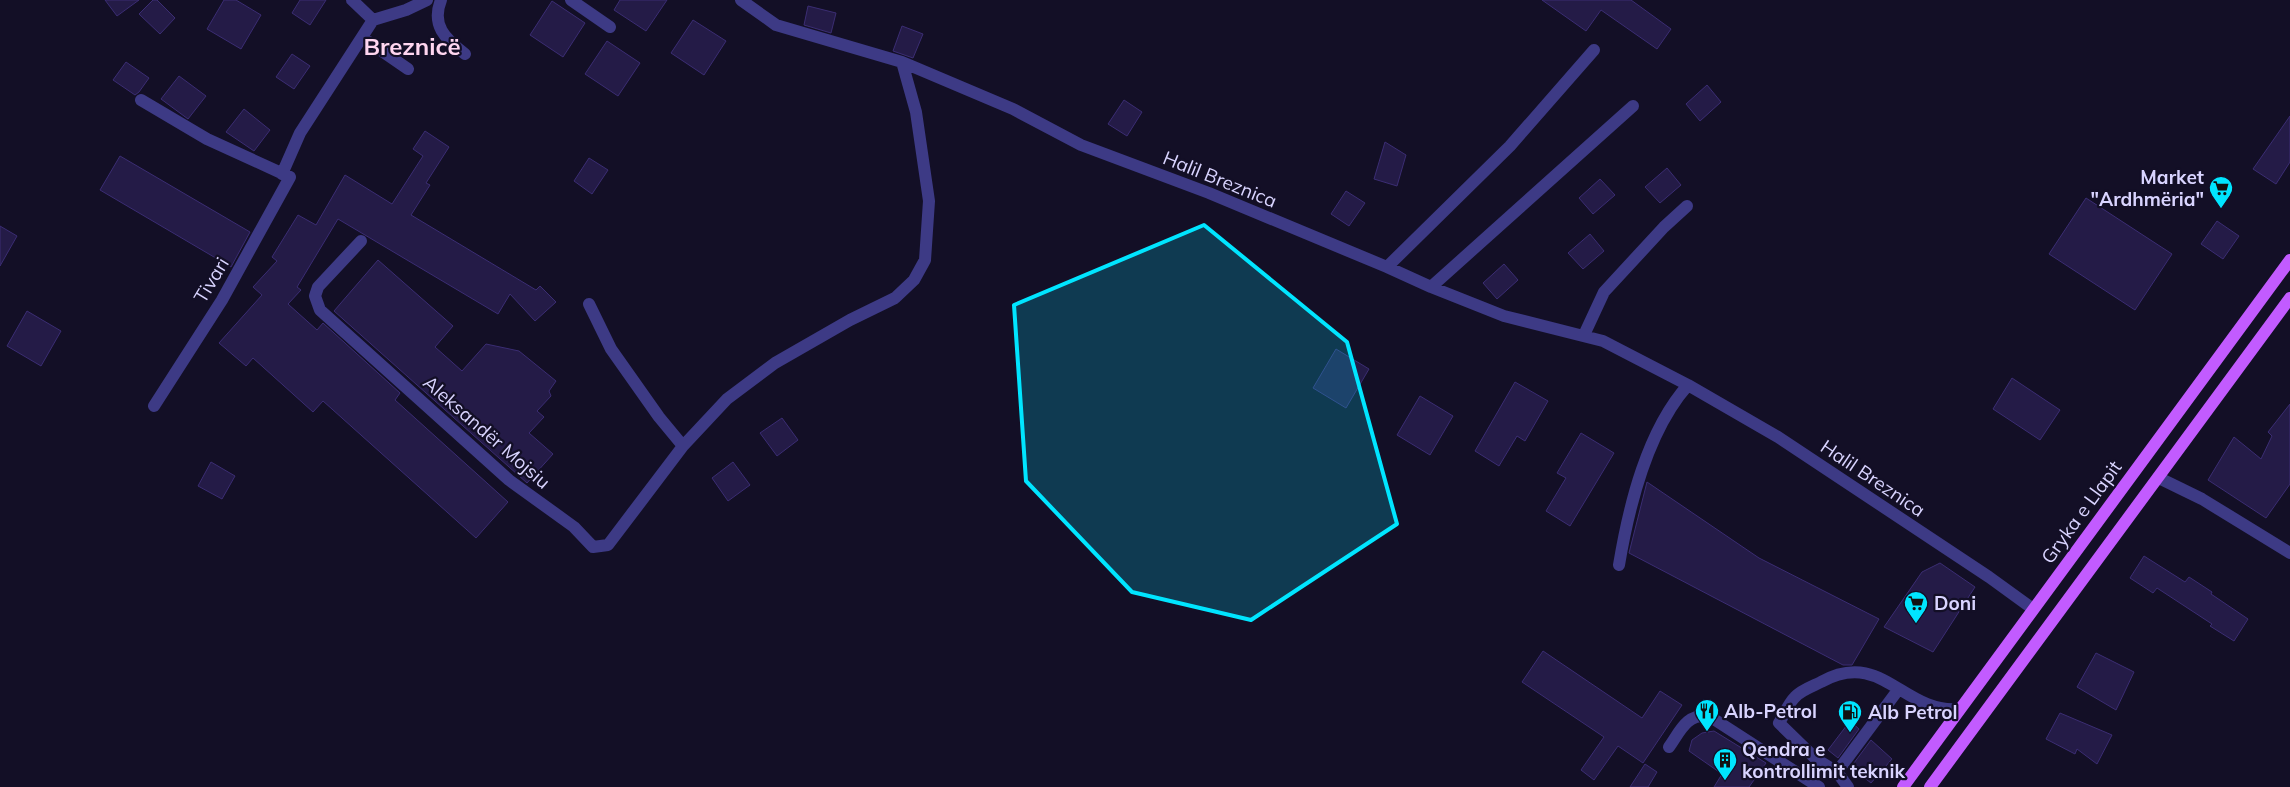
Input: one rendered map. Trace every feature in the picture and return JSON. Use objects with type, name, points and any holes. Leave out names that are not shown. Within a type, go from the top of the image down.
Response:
[{"type":"main road","name":"Gryka e Llapit","points":[[1903,787],[2290,260]]},
{"type":"main road","points":[[1930,787],[2290,298]]},
{"type":"street","points":[[352,0],[372,20],[406,10],[427,0]]},
{"type":"street","points":[[441,0],[437,16],[438,25],[448,41],[464,54]]},
{"type":"street","points":[[571,0],[610,27]]},
{"type":"street","name":"Halil Breznica","points":[[741,0],[776,25],[902,62],[1013,109],[1081,145],[1209,193],[1387,266],[1431,287],[1504,316],[1584,335],[1628,353],[1778,437],[1990,577],[2033,609]]},
{"type":"street","name":"Tivari","points":[[154,406],[240,268],[290,177],[282,174],[300,133],[372,20]]},
{"type":"street","points":[[362,38],[408,69]]},
{"type":"street","points":[[1387,266],[1510,146],[1594,50]]},
{"type":"street","name":"Aleksandër Mojsiu","points":[[362,241],[318,287],[315,296],[320,310],[509,480],[574,528],[593,547],[608,545],[683,446],[727,399],[775,363],[850,320],[895,298],[914,280],[925,260],[929,201],[916,112],[902,62]]},
{"type":"street","points":[[142,100],[207,139],[282,174]]},
{"type":"street","points":[[1431,287],[1633,106]]},
{"type":"street","points":[[1584,335],[1604,292],[1664,227],[1687,206]]},
{"type":"street","points":[[590,304],[611,349],[659,417],[683,446]]},
{"type":"street","points":[[1619,565],[1634,492],[1663,421],[1675,400],[1688,385]]},
{"type":"street","points":[[2158,478],[2202,499],[2290,554]]},
{"type":"street","points":[[1848,787],[1837,772],[1816,759],[1779,724],[1795,696],[1832,676],[1855,670],[1872,673],[1898,690],[1944,710],[1959,710]]},
{"type":"street","points":[[1837,772],[1898,690]]},
{"type":"street","points":[[1669,747],[1688,721],[1697,715],[1709,716],[1820,787]]},
{"type":"highlighted area","points":[[1204,225],[1347,342],[1397,524],[1251,620],[1132,592],[1026,481],[1014,305]]},
{"type":"building","points":[[105,0],[139,0],[117,16]]},
{"type":"building","points":[[153,0],[157,0],[175,18],[160,34],[139,14]]},
{"type":"building","points":[[224,0],[236,0],[261,15],[241,49],[207,29]]},
{"type":"building","points":[[300,0],[326,0],[310,25],[292,13]]},
{"type":"building","points":[[620,0],[667,0],[646,31],[614,10]]},
{"type":"building","points":[[1542,0],[1631,0],[1671,29],[1657,49],[1601,10],[1586,31]]},
{"type":"building","points":[[552,1],[585,23],[563,57],[530,35]]},
{"type":"building","points":[[808,6],[836,13],[831,33],[804,25]]},
{"type":"building","points":[[693,20],[726,41],[704,75],[671,53]]},
{"type":"building","points":[[902,26],[923,34],[913,58],[893,51]]},
{"type":"building","points":[[607,41],[640,63],[618,96],[585,74]]},
{"type":"building","points":[[292,54],[310,66],[294,89],[276,77]]},
{"type":"building","points":[[126,62],[149,78],[135,95],[113,80]]},
{"type":"building","points":[[179,76],[206,96],[188,119],[161,99]]},
{"type":"building","points":[[1707,85],[1721,102],[1700,121],[1686,104]]},
{"type":"building","points":[[1124,100],[1142,112],[1127,136],[1108,124]]},
{"type":"building","points":[[244,109],[270,130],[254,151],[226,132]]},
{"type":"building","points":[[2290,116],[2290,162],[2276,184],[2253,169]]},
{"type":"building","points":[[425,131],[449,147],[426,183],[430,185],[411,215],[536,290],[540,286],[556,302],[535,321],[510,294],[498,314],[338,219],[297,287],[301,290],[288,304],[317,330],[323,323],[400,393],[395,400],[508,502],[476,538],[323,401],[313,412],[253,358],[246,366],[219,343],[262,295],[253,287],[277,261],[272,257],[298,215],[316,225],[345,175],[392,204],[423,156],[413,149]]},
{"type":"building","points":[[1385,142],[1406,155],[1397,186],[1374,179]]},
{"type":"building","points":[[120,156],[250,232],[231,267],[100,190]]},
{"type":"building","points":[[589,158],[608,170],[592,194],[574,181]]},
{"type":"building","points":[[1667,168],[1681,185],[1660,203],[1645,187]]},
{"type":"building","points":[[1600,179],[1615,195],[1593,214],[1579,198]]},
{"type":"building","points":[[1346,191],[1365,203],[1349,226],[1331,214]]},
{"type":"building","points":[[2086,198],[2172,254],[2135,310],[2049,254]]},
{"type":"building","points":[[2217,221],[2239,236],[2223,259],[2201,244]]},
{"type":"building","points":[[0,226],[17,236],[0,266]]},
{"type":"building","points":[[1590,234],[1604,251],[1583,269],[1568,253]]},
{"type":"building","points":[[378,260],[453,326],[435,347],[462,371],[486,344],[519,351],[556,381],[549,391],[551,396],[537,411],[544,417],[529,433],[553,454],[527,483],[334,311]]},
{"type":"building","points":[[1504,264],[1518,280],[1497,299],[1483,283]]},
{"type":"building","points":[[27,311],[61,331],[41,366],[7,346]]},
{"type":"building","points":[[1336,349],[1369,369],[1346,408],[1313,388]]},
{"type":"building","points":[[2012,378],[2060,410],[2040,440],[1993,409]]},
{"type":"building","points":[[1515,382],[1548,401],[1525,441],[1517,436],[1499,466],[1475,451]]},
{"type":"building","points":[[1420,396],[1453,416],[1430,455],[1397,435]]},
{"type":"building","points":[[2290,404],[2290,484],[2266,518],[2208,480],[2234,437],[2261,459],[2272,436],[2268,432]]},
{"type":"building","points":[[782,418],[798,440],[777,456],[760,433]]},
{"type":"building","points":[[1581,433],[1614,453],[1570,526],[1546,511],[1566,478],[1557,473]]},
{"type":"building","points":[[211,462],[235,476],[222,499],[198,486]]},
{"type":"building","points":[[733,462],[750,485],[728,501],[712,478]]},
{"type":"building","points":[[1647,482],[1759,558],[1879,619],[1852,665],[1843,665],[1629,553]]},
{"type":"building","points":[[2144,556],[2185,582],[2189,577],[2248,619],[2234,641],[2210,626],[2212,624],[2157,588],[2153,593],[2130,578]]},
{"type":"building","points":[[1940,563],[1975,587],[1933,652],[1884,627],[1922,572]]},
{"type":"building","points":[[1543,651],[1642,718],[1660,691],[1682,705],[1643,763],[1618,746],[1594,780],[1581,770],[1604,737],[1522,682]]},
{"type":"building","points":[[2096,653],[2134,672],[2116,710],[2077,687]]},
{"type":"building","points":[[2060,713],[2112,735],[2097,764],[2077,749],[2075,754],[2046,739]]},
{"type":"building","points":[[1850,721],[1859,729],[1838,758],[1828,750]]},
{"type":"building","points":[[1714,731],[1766,763],[1749,787],[1714,787],[1722,774],[1689,751],[1692,740],[1702,733]]},
{"type":"building","points":[[1871,740],[1892,759],[1871,783],[1851,767]]},
{"type":"building","points":[[1645,764],[1657,772],[1648,787],[1630,787]]},
{"type":"place","name":"Market \"Ardhmëria\"","points":[[2221,209]]},
{"type":"place","name":"Doni","points":[[1916,624]]},
{"type":"place","name":"Alb-Petrol","points":[[1707,732]]},
{"type":"place","name":"Alb Petrol","points":[[1850,733]]},
{"type":"place","name":"Qendra e kontrollimit teknik","points":[[1725,781]]},
{"type":"district","name":"Breznicë","points":[[412,47]]}]
